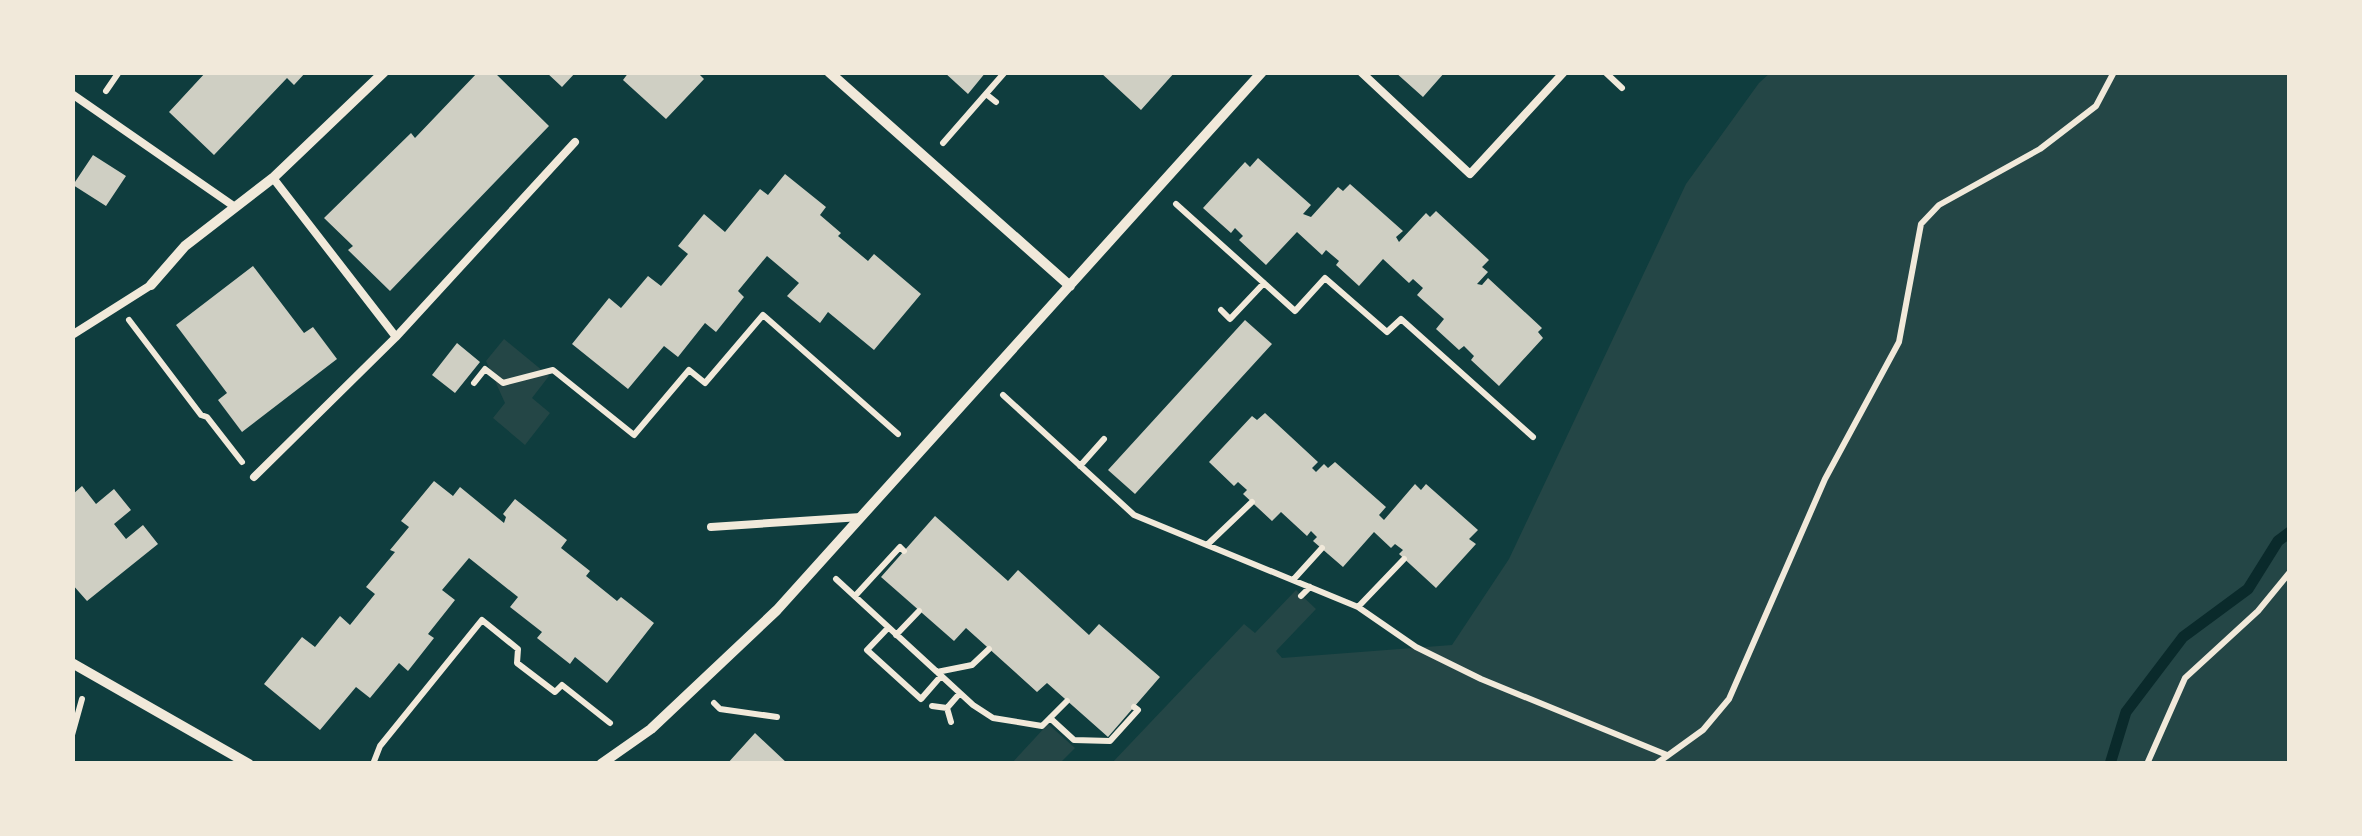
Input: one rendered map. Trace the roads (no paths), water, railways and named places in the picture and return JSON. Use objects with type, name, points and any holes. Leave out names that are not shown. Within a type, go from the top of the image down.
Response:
[{"type":"street","points":[[150,285],[185,246],[273,178],[384,72]]},
{"type":"street","points":[[829,72],[1070,286]]},
{"type":"street","points":[[601,764],[635,742],[724,662],[861,517],[1262,72]]},
{"type":"street","points":[[72,663],[248,764]]},
{"type":"lane","points":[[1361,72],[1470,174],[1564,72]]},
{"type":"lane","points":[[72,94],[236,207]]},
{"type":"lane","points":[[254,477],[396,337],[575,142]]},
{"type":"lane","points":[[273,178],[396,337]]},
{"type":"lane","points":[[72,335],[150,285]]},
{"type":"lane","points":[[712,527],[861,517]]},
{"type":"waterway","points":[[2110,764],[2126,712],[2183,637],[2248,589],[2278,541],[2290,532]]}]
